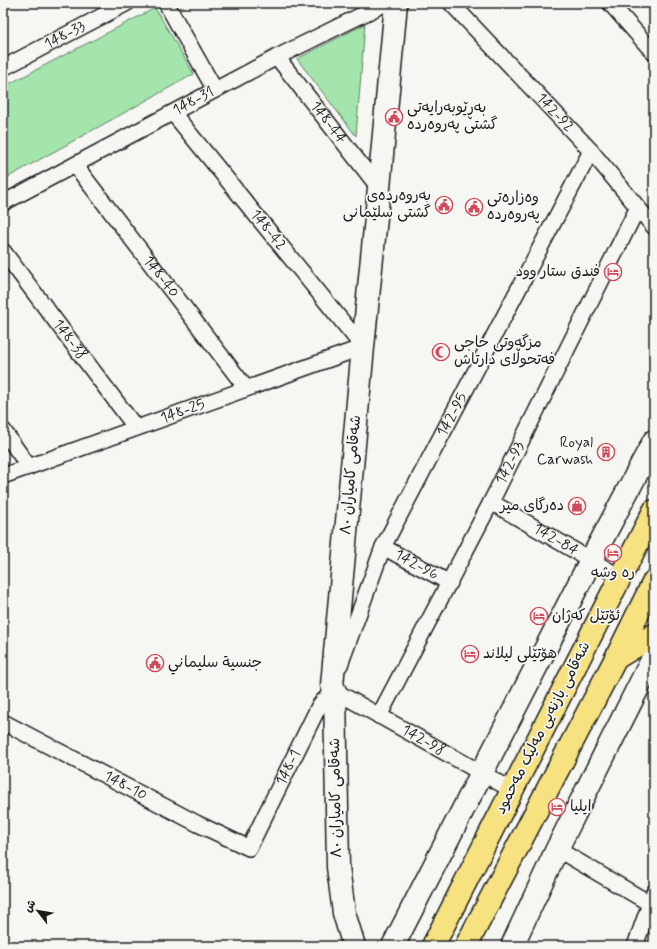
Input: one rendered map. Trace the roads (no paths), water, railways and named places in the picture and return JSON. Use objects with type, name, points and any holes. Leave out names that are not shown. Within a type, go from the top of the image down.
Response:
[{"type":"highway","name":"شەقامی بازنەیی مەلیک مەحمود","points":[[433,946],[654,511]]},
{"type":"highway","points":[[466,946],[616,658],[654,581]]},
{"type":"highway","points":[[616,658],[654,635]]},
{"type":"street","points":[[166,3],[215,90]]},
{"type":"street","name":"148-31","points":[[3,203],[277,57],[386,3]]},
{"type":"street","name":"شەقامی کامیاران ٨٠","points":[[349,943],[338,867],[334,688],[363,347],[380,188],[396,3]]},
{"type":"street","name":"142-92","points":[[451,3],[591,151],[654,227]]},
{"type":"street","points":[[610,3],[654,53]]},
{"type":"street","name":"148-33","points":[[3,68],[124,4]]},
{"type":"street","name":"148-44","points":[[277,57],[380,188]]},
{"type":"street","name":"148-42","points":[[173,113],[363,347]]},
{"type":"street","name":"142-95","points":[[334,688],[383,547],[591,151]]},
{"type":"street","name":"148-40","points":[[75,165],[246,388]]},
{"type":"street","name":"142-93","points":[[379,716],[450,583],[638,209]]},
{"type":"street","name":"148-38","points":[[3,252],[136,428]]},
{"type":"street","name":"148-25","points":[[3,476],[363,347]]},
{"type":"street","points":[[3,430],[29,467]]},
{"type":"street","points":[[393,946],[591,560],[654,441]]},
{"type":"street","name":"142-84","points":[[491,502],[620,577]]},
{"type":"street","name":"142-96","points":[[383,547],[450,583]]},
{"type":"street","points":[[512,946],[557,849],[654,656]]},
{"type":"street","name":"142-98","points":[[334,688],[379,716],[512,790]]},
{"type":"street","name":"148-1","points":[[249,848],[319,706],[334,688]]},
{"type":"street","name":"148-10","points":[[3,722],[198,824],[249,848]]},
{"type":"street","points":[[557,849],[652,898],[635,946]]},
{"type":"place","name":"بەڕێوبەرایەتی گشتی پەروەردە","points":[[394,117]]},
{"type":"place","name":"پەروەردەی گشتی سلێمانی","points":[[444,205]]},
{"type":"place","name":"وەزارەتی پەروەردە","points":[[474,207]]},
{"type":"place","name":"فندق ستار وود","points":[[613,272]]},
{"type":"place","name":"مزگەوتی حاجی فەتحوڵای دارتاش","points":[[441,352]]},
{"type":"place","name":"Royal Carwash","points":[[606,452]]},
{"type":"place","name":"دەرگای میر","points":[[577,506]]},
{"type":"place","name":"ره وشه","points":[[613,553]]},
{"type":"place","name":"ئۆتێل کەژان","points":[[539,616]]},
{"type":"place","name":"هۆتێلی لیلاند","points":[[470,654]]},
{"type":"place","name":"جنسية سليماني","points":[[155,663]]},
{"type":"place","name":"ايليا","points":[[557,807]]}]
